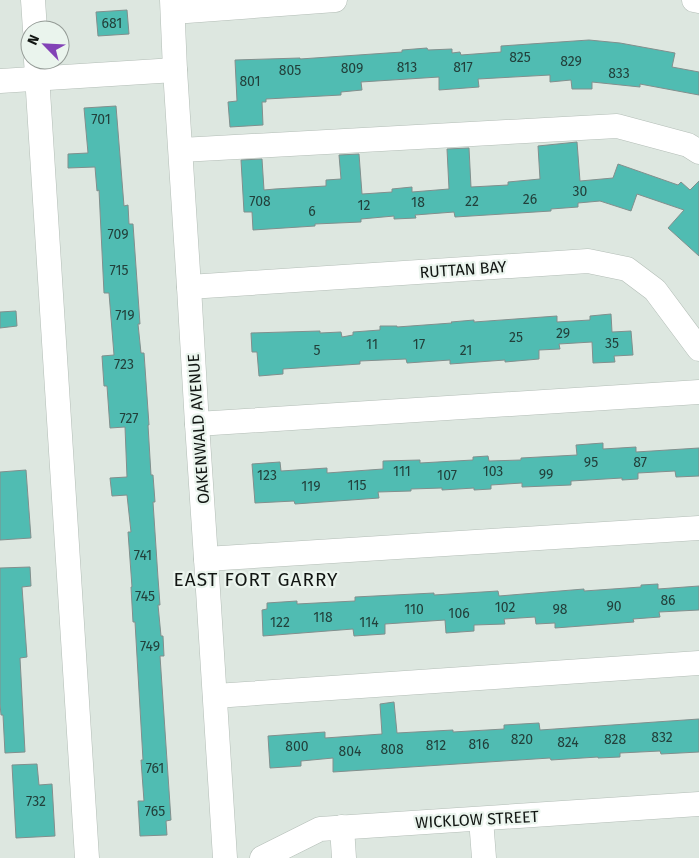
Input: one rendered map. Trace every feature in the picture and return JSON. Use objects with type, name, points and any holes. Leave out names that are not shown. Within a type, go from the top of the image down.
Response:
[{"type":"street","points":[[33,0],[34,20]]},
{"type":"street","points":[[173,6],[335,0]]},
{"type":"street","points":[[694,0],[699,1]]},
{"type":"street","name":"OAKENWALD AVENUE","points":[[173,6],[175,70],[225,858]]},
{"type":"street","points":[[70,69],[175,70]]},
{"type":"street","points":[[0,81],[34,70]]},
{"type":"street","points":[[37,70],[87,858]]},
{"type":"street","points":[[181,150],[617,126],[688,145],[699,152]]},
{"type":"street","name":"RUTTAN BAY","points":[[189,287],[588,261],[627,269],[655,290],[699,349]]},
{"type":"street","points":[[197,424],[699,392]]},
{"type":"street","points":[[206,559],[699,528]]},
{"type":"street","points":[[214,696],[699,663]]},
{"type":"street","name":"WICKLOW STREET","points":[[262,858],[320,829],[699,804]]},
{"type":"street","points":[[480,819],[484,858]]},
{"type":"street","points":[[342,827],[344,858]]},
{"type":"building","points":[[127,10],[129,34],[98,36],[96,12]]},
{"type":"building","points":[[589,40],[620,43],[675,53],[672,67],[699,72],[699,95],[640,84],[640,87],[592,82],[592,89],[572,89],[571,80],[550,82],[550,75],[478,79],[479,87],[439,90],[439,77],[361,82],[362,90],[341,92],[341,95],[266,99],[266,102],[262,102],[263,125],[230,127],[228,102],[237,101],[235,60],[300,59],[402,52],[402,50],[427,48],[428,50],[452,49],[452,53],[460,52],[461,55],[501,52],[501,46]]},
{"type":"building","points":[[116,106],[124,206],[128,205],[129,224],[133,224],[140,324],[138,324],[141,353],[144,353],[151,475],[153,475],[155,502],[153,502],[160,605],[158,605],[164,656],[160,656],[171,820],[166,821],[167,835],[140,836],[138,801],[144,801],[141,760],[143,760],[128,532],[131,532],[127,495],[112,496],[110,478],[127,477],[125,427],[110,428],[107,386],[104,386],[102,356],[114,355],[109,293],[104,293],[99,190],[97,191],[95,167],[68,168],[68,154],[88,153],[84,108]]},
{"type":"building","points":[[577,142],[580,181],[613,178],[618,164],[678,185],[681,182],[690,190],[699,181],[699,256],[668,228],[684,210],[637,194],[631,211],[600,201],[578,203],[578,207],[551,209],[551,211],[455,217],[454,212],[415,215],[416,218],[394,219],[394,216],[361,219],[361,222],[253,230],[252,212],[244,212],[241,160],[262,159],[264,190],[326,186],[326,180],[341,179],[339,155],[359,154],[362,194],[392,192],[392,189],[412,187],[412,192],[449,189],[447,149],[469,148],[471,187],[508,185],[508,182],[540,179],[538,146]]},
{"type":"building","points":[[16,311],[17,326],[0,328],[0,312]]},
{"type":"building","points":[[611,314],[612,332],[631,331],[633,355],[614,356],[615,362],[593,363],[592,342],[559,344],[560,349],[539,350],[539,359],[450,364],[450,360],[407,363],[406,359],[360,361],[360,364],[283,369],[283,374],[259,376],[257,352],[252,352],[251,333],[320,331],[320,333],[341,332],[342,337],[353,335],[353,332],[380,330],[380,326],[397,327],[474,320],[474,322],[557,316],[557,322],[590,320],[590,316]]},
{"type":"building","points":[[603,443],[603,449],[636,447],[636,452],[699,448],[699,476],[676,477],[675,471],[638,473],[638,479],[571,481],[571,485],[522,487],[522,483],[491,485],[491,489],[474,490],[474,488],[411,489],[411,491],[378,492],[379,498],[295,504],[294,501],[255,503],[252,464],[280,462],[281,471],[327,468],[327,473],[383,469],[383,461],[420,460],[420,463],[473,460],[473,457],[488,456],[489,461],[577,455],[576,445]]},
{"type":"building","points":[[26,470],[31,538],[0,540],[0,472]]},
{"type":"building","points":[[30,567],[31,586],[22,587],[27,657],[20,658],[25,752],[5,753],[3,715],[1,715],[0,704],[0,568]]},
{"type":"building","points":[[658,584],[658,589],[699,586],[699,610],[659,612],[660,617],[633,619],[634,622],[555,628],[555,623],[536,624],[535,617],[504,619],[505,624],[474,625],[474,631],[446,633],[445,620],[385,624],[385,634],[354,636],[353,629],[263,636],[262,610],[267,609],[267,603],[297,601],[297,604],[355,601],[355,597],[498,591],[499,596],[584,589],[584,591],[641,587],[641,585]]},
{"type":"building","points":[[394,702],[397,733],[504,729],[504,725],[539,723],[540,730],[699,719],[699,752],[661,754],[660,751],[620,753],[620,757],[551,760],[550,758],[333,772],[333,758],[301,761],[301,766],[270,768],[268,736],[325,732],[325,738],[382,734],[380,704]]},
{"type":"building","points":[[37,764],[39,785],[52,784],[55,836],[16,838],[12,765]]},
{"type":"district","name":"EAST FORT GARRY","points":[[256,579]]}]
